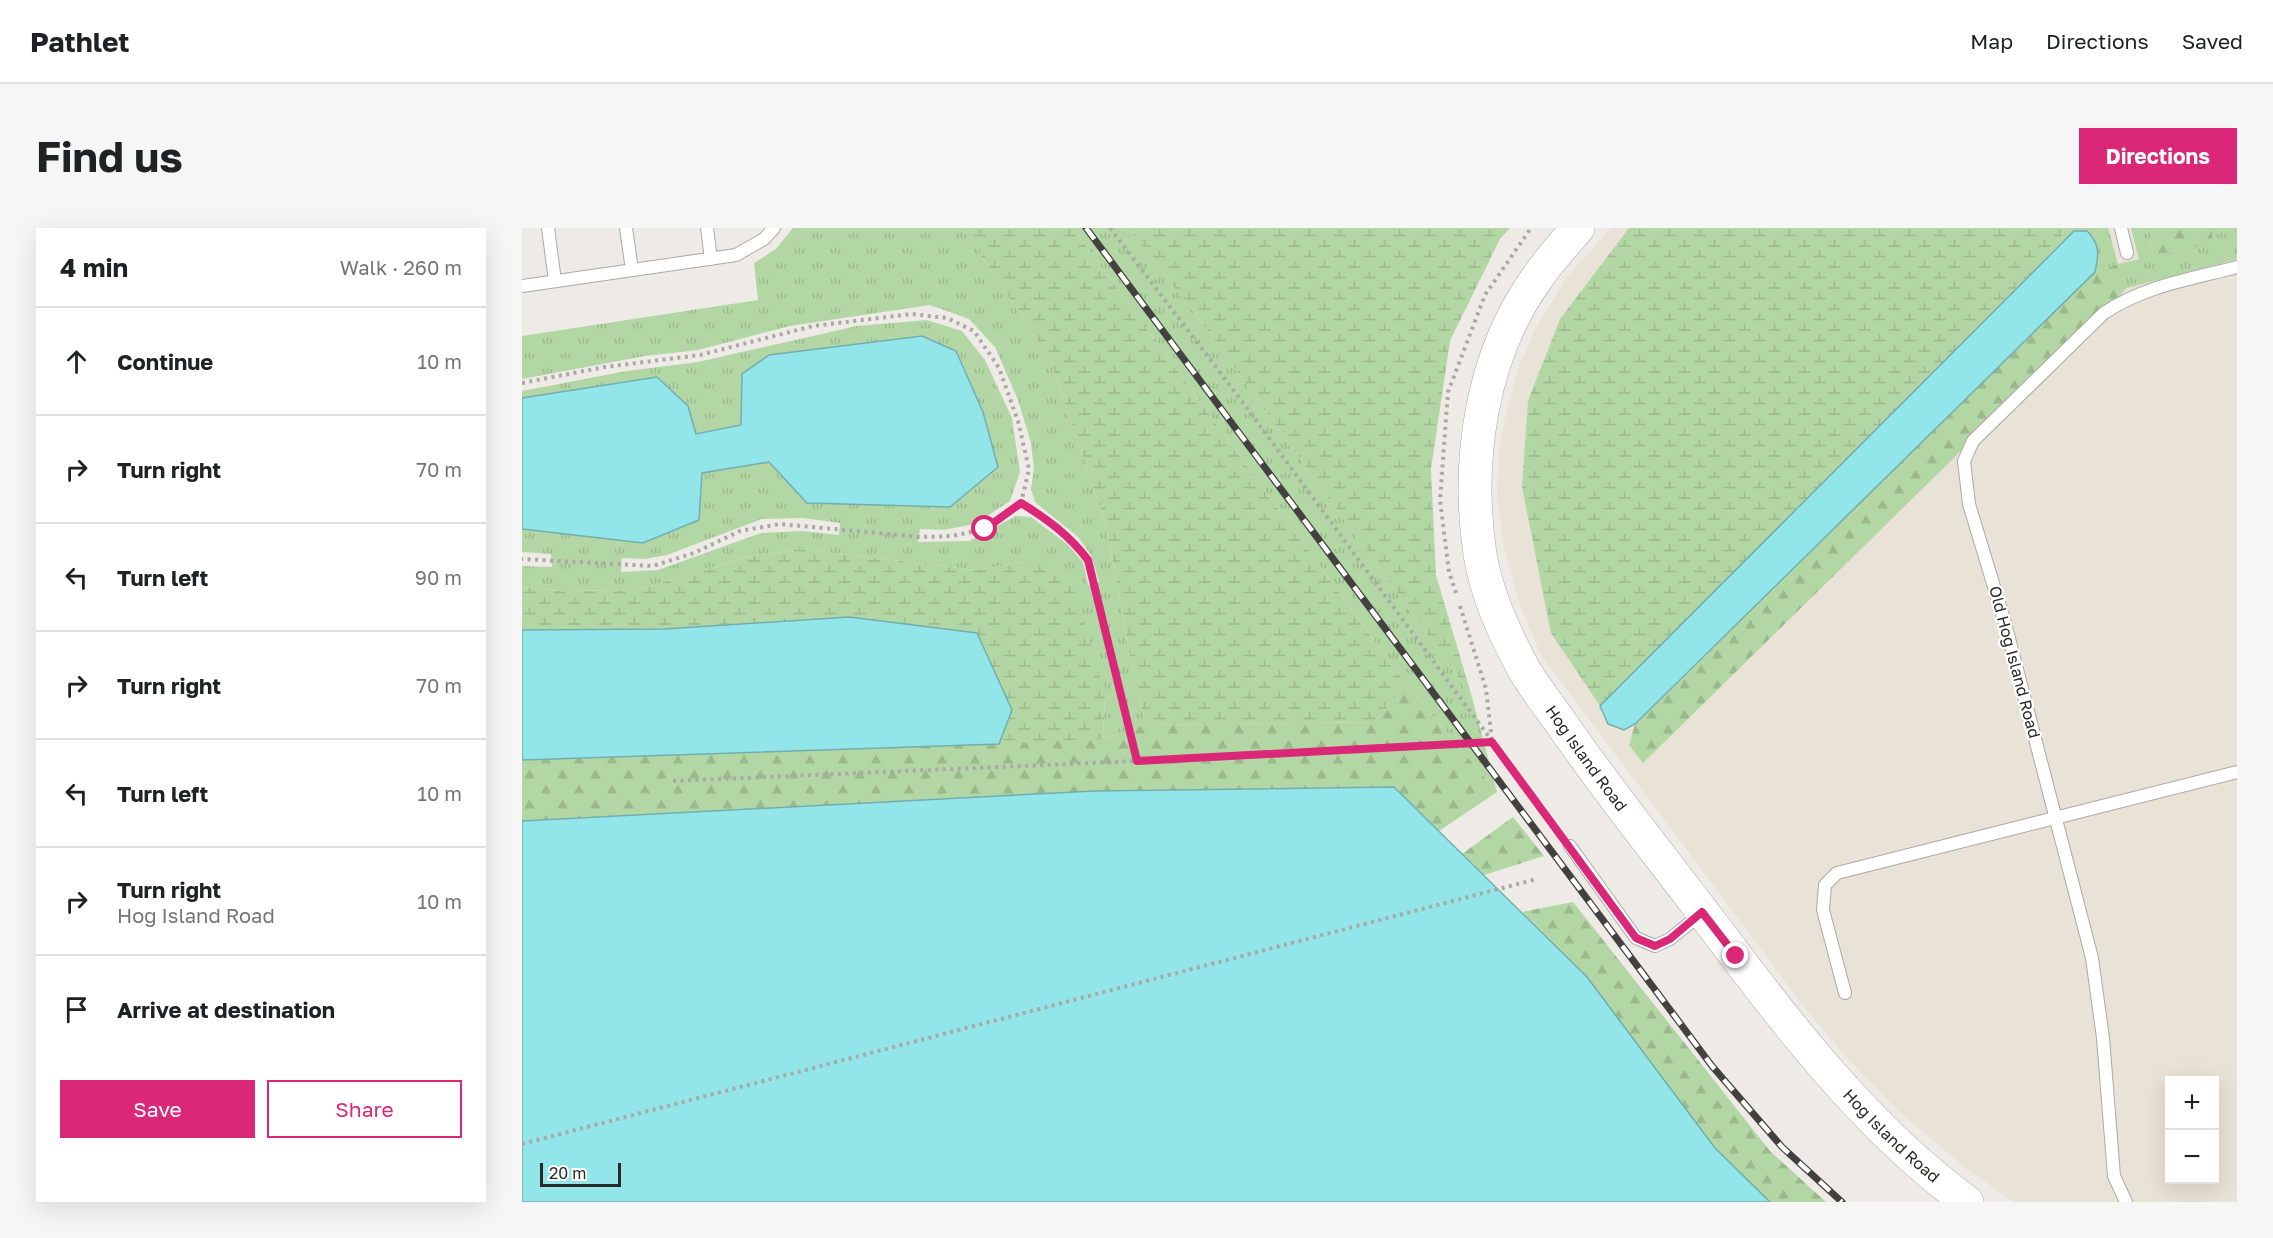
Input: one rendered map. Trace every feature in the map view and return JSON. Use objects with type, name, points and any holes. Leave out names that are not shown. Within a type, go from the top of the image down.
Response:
[{"type":"street","name":"Hog Island Road","points":[[1578,228],[1535,280],[1502,342],[1480,422],[1475,488],[1481,557],[1491,596],[1523,668],[1584,757],[1702,912],[1841,1088],[1904,1151],[1967,1202]]},
{"type":"lane","points":[[548,228],[555,281]]},
{"type":"lane","points":[[626,228],[632,270]]},
{"type":"lane","points":[[707,228],[711,259]]},
{"type":"lane","points":[[522,286],[736,255],[764,239],[774,228]]},
{"type":"lane","points":[[2121,228],[2127,253]]},
{"type":"lane","name":"Old Hog Island Road","points":[[2126,1202],[2114,1176],[2103,1038],[2092,958],[2005,623],[1969,504],[1964,461],[1973,441],[2104,313],[2123,300],[2146,290],[2237,267]]},
{"type":"lane","points":[[1845,993],[1823,910],[1826,885],[1838,873],[2237,772]]},
{"type":"lane","points":[[1570,846],[1636,938],[1655,946],[1670,939],[1702,912]]},
{"type":"path","points":[[1110,228],[1241,400],[1570,846]]},
{"type":"path","points":[[522,383],[605,367],[700,355],[813,326],[912,314],[947,318],[974,331],[999,368],[1018,421],[1029,469],[1021,503],[985,529],[952,536],[920,537],[780,524],[740,531],[694,554],[653,566],[522,560]]},
{"type":"path","points":[[1021,503],[1050,521],[1073,541],[1088,560],[1137,761]]},
{"type":"path","points":[[673,780],[1137,761],[1492,742]]},
{"type":"path","points":[[522,1144],[1537,879]]},
{"type":"shaded area","points":[[1611,228],[2237,228],[2237,1202],[2014,1202],[1968,1170],[1896,1109],[1847,1058],[1802,1004],[1541,655],[1519,602],[1504,549],[1497,497],[1499,452],[1506,412],[1520,364],[1534,331],[1567,277]]},
{"type":"green space","points":[[793,228],[963,228],[1050,360],[1106,525],[1129,651],[1146,725],[1103,739],[1105,695],[1031,561],[976,570],[802,549],[747,557],[637,590],[560,591],[522,587],[522,566],[552,567],[551,554],[522,552],[522,391],[627,371],[698,362],[857,326],[927,320],[962,331],[985,360],[1012,418],[1020,472],[1010,501],[975,524],[943,530],[920,529],[918,542],[969,541],[1016,516],[1031,517],[1067,544],[1083,562],[1088,585],[1099,582],[1091,555],[1078,537],[1035,502],[1031,489],[1034,469],[1031,443],[1018,400],[995,347],[969,319],[930,305],[790,326],[698,350],[645,356],[522,379],[522,336],[758,300],[754,263],[776,249]],"holes":[[[803,518],[840,523],[839,535],[802,531],[761,533],[658,570],[621,572],[622,558],[645,559],[667,555],[762,519]]]},
{"type":"green space","points":[[963,228],[1073,228],[1406,684],[1375,722],[1146,725],[1129,651],[1106,525],[1050,360]]},
{"type":"green space","points":[[1073,228],[1128,228],[1202,323],[1472,697],[1497,792],[1406,684]]},
{"type":"green space","points":[[1128,228],[1510,228],[1500,239],[1450,341],[1431,469],[1436,575],[1472,697],[1202,323]]},
{"type":"green space","points":[[1629,228],[2064,228],[2060,244],[1600,706],[1551,633],[1522,487],[1528,401],[1560,319]]},
{"type":"green space","points":[[2064,228],[2108,228],[2118,264],[2095,272],[2099,255],[2074,231],[2060,244]]},
{"type":"green space","points":[[2131,228],[2149,228],[2153,255],[2211,244],[2212,228],[2237,228],[2237,259],[2127,288],[2118,264],[2139,259]]},
{"type":"green space","points":[[2149,228],[2212,228],[2212,244],[2153,255]]},
{"type":"green space","points":[[2118,264],[2127,288],[1643,763],[1629,745],[1635,724],[2095,272]]},
{"type":"green space","points":[[802,549],[976,570],[1031,561],[1073,582],[1105,695],[1103,739],[999,744],[1012,710],[664,629],[522,630],[522,587],[560,591],[637,590],[747,557]]},
{"type":"green space","points":[[1406,684],[1497,792],[1439,831],[1394,787],[1094,791],[522,821],[522,760],[1103,739],[1146,725],[1375,722]]},
{"type":"green space","points":[[1513,817],[1544,856],[1484,875],[1462,854]]},
{"type":"green space","points":[[1573,902],[1770,1151],[1826,1202],[1770,1202],[1715,1148],[1587,977],[1522,912]]},
{"type":"water","points":[[2074,231],[2087,231],[2094,240],[2098,255],[2095,272],[1635,724],[1624,730],[1608,724],[1600,706]]},
{"type":"water","points":[[922,336],[956,351],[983,412],[998,467],[950,507],[807,503],[769,462],[702,473],[699,520],[643,543],[522,529],[522,398],[657,377],[688,406],[696,434],[741,425],[742,374],[769,355]]},
{"type":"water","points":[[849,617],[977,633],[1012,710],[999,744],[522,760],[522,630],[664,629]]},
{"type":"water","points":[[1394,787],[1587,977],[1715,1148],[1770,1202],[522,1202],[522,821],[1094,791]]},
{"type":"railway","points":[[1086,228],[1712,1066],[1782,1147],[1842,1202]]},
{"type":"route","points":[[985,529],[1021,503],[1050,521],[1073,541],[1088,560],[1137,761],[1492,742],[1636,938],[1655,946],[1670,939],[1702,912],[1736,956]]}]
